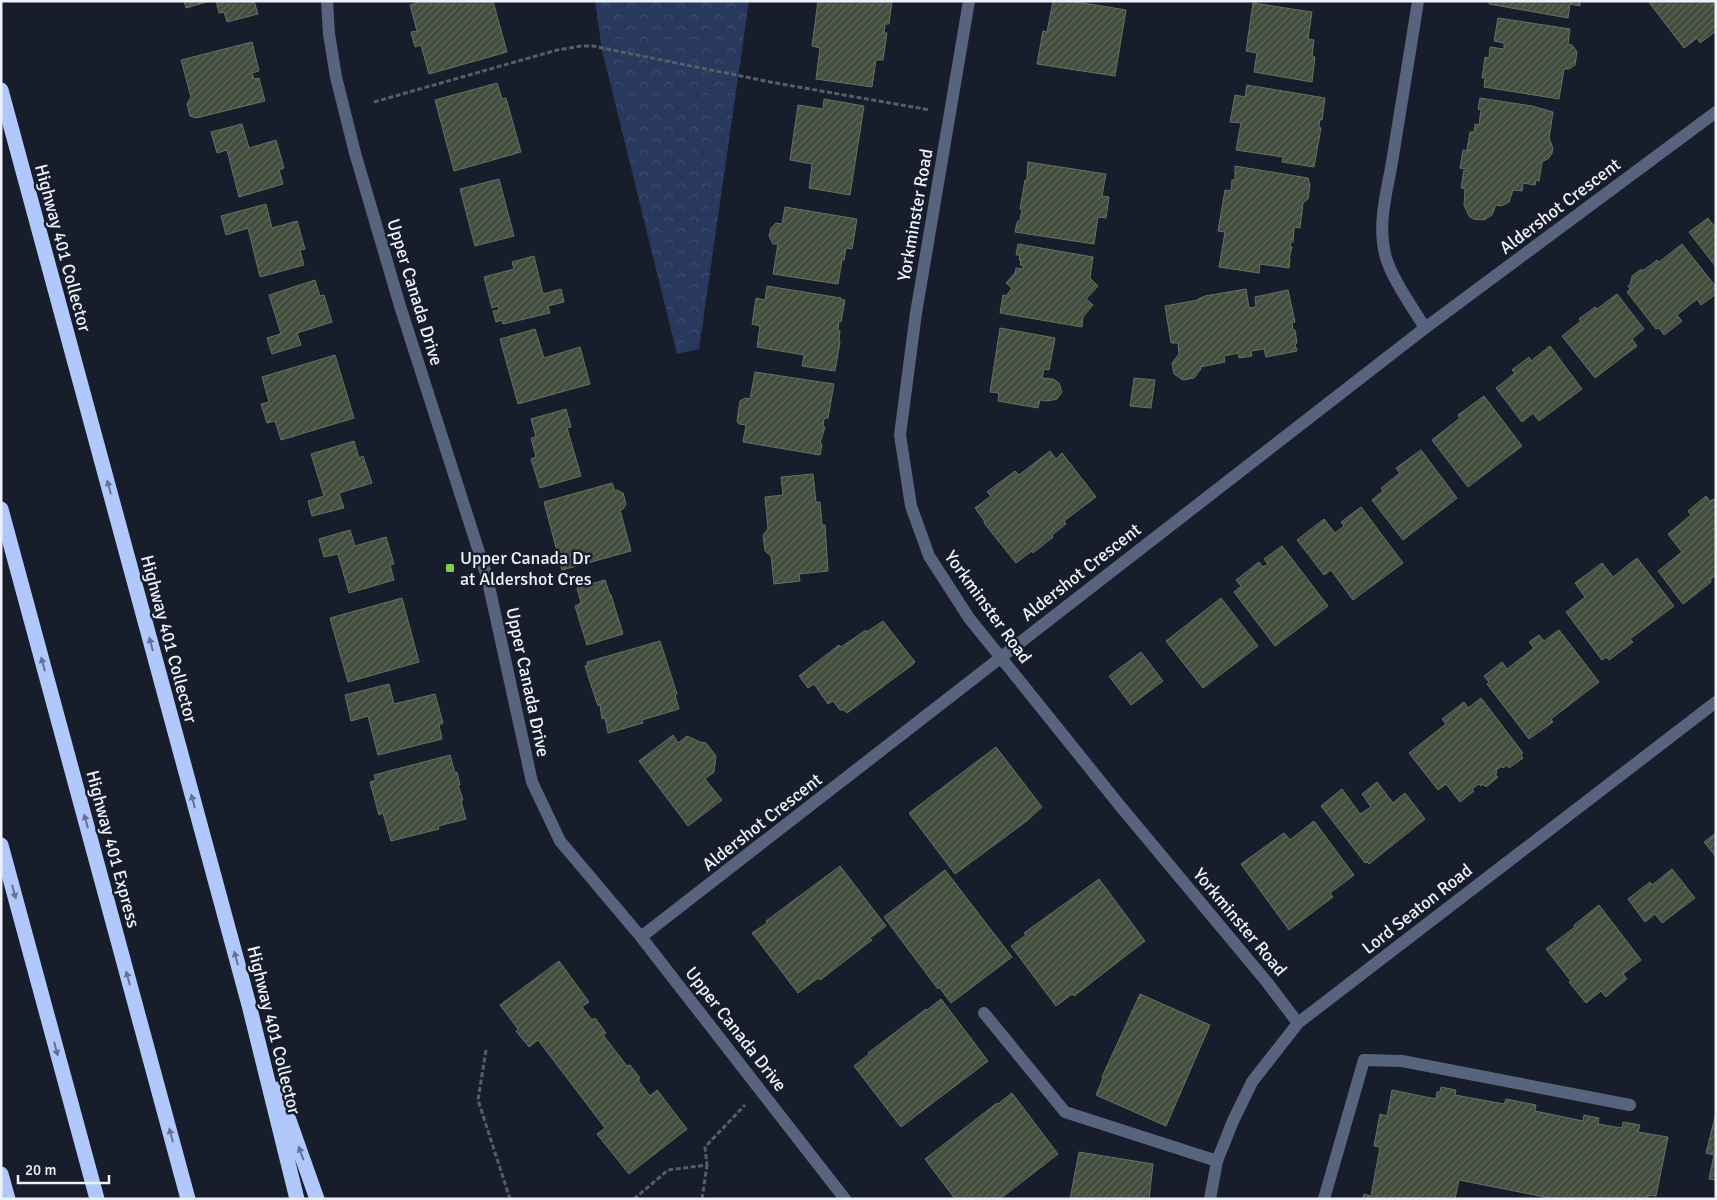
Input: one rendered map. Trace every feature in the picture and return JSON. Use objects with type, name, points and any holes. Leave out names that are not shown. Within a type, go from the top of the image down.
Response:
[{"type":"highway","name":"Highway 401 Collector","points":[[1,90],[249,1005],[297,1199]]},
{"type":"highway","name":"Highway 401 Express","points":[[1,509],[188,1199]]},
{"type":"highway","points":[[1,845],[97,1199]]},
{"type":"highway","points":[[249,1005],[317,1199]]},
{"type":"highway","points":[[1,1174],[8,1199]]},
{"type":"street","name":"Upper Canada Drive","points":[[327,1],[329,34],[336,77],[355,152],[400,306],[487,577],[532,782],[560,841],[641,937],[845,1199]]},
{"type":"street","name":"Yorkminster Road","points":[[969,1],[916,313],[900,434],[911,506],[928,556],[969,618],[1121,807],[1266,981],[1298,1023]]},
{"type":"street","points":[[1418,1],[1392,163],[1384,200],[1381,234],[1385,257],[1425,328]]},
{"type":"street","name":"Aldershot Crescent","points":[[641,937],[1425,328],[1716,112]]},
{"type":"street","name":"Lord Seaton Road","points":[[1210,1199],[1217,1161],[1233,1121],[1252,1082],[1298,1023],[1716,702]]},
{"type":"street","points":[[984,1013],[1065,1112],[1217,1161]]},
{"type":"street","points":[[1324,1199],[1364,1060],[1402,1061],[1630,1105]]},
{"type":"path","points":[[374,102],[557,50],[593,46],[770,82],[950,113]]},
{"type":"path","points":[[486,1050],[478,1100],[510,1199]]},
{"type":"path","points":[[702,1199],[707,1165],[705,1147],[760,1089]]},
{"type":"path","points":[[634,1199],[668,1170],[707,1165]]},
{"type":"green space","points":[[595,1],[749,1],[699,349],[677,354],[602,50]]},
{"type":"building","points":[[184,1],[210,1],[186,8]]},
{"type":"building","points":[[216,1],[254,1],[258,14],[227,22],[224,12],[219,13]]},
{"type":"building","points":[[423,1],[493,1],[507,52],[429,74],[421,45],[415,47],[411,32],[417,31],[410,5]]},
{"type":"building","points":[[818,1],[892,1],[889,24],[885,24],[884,33],[887,33],[883,60],[876,60],[872,87],[816,79],[820,48],[812,46]]},
{"type":"building","points":[[1053,1],[1071,1],[1126,10],[1115,76],[1037,64],[1043,31],[1047,32]]},
{"type":"building","points":[[1489,1],[1580,1],[1580,6],[1570,4],[1568,18],[1489,4]]},
{"type":"building","points":[[1648,1],[1716,1],[1716,31],[1700,43],[1697,38],[1684,48]]},
{"type":"building","points":[[1253,3],[1312,12],[1308,39],[1314,40],[1312,57],[1315,57],[1312,82],[1254,72],[1257,53],[1246,51]]},
{"type":"building","points":[[1498,18],[1570,29],[1568,44],[1572,45],[1577,52],[1575,65],[1569,69],[1564,69],[1559,99],[1484,87],[1485,78],[1482,78],[1485,57],[1489,58],[1490,47],[1504,49],[1504,43],[1494,41]]},
{"type":"building","points":[[252,42],[259,71],[252,73],[254,79],[259,78],[265,101],[196,118],[190,116],[187,104],[191,97],[181,60]]},
{"type":"building","points":[[497,83],[502,99],[506,98],[521,152],[454,171],[435,100]]},
{"type":"building","points":[[1247,85],[1325,98],[1322,120],[1320,119],[1319,127],[1321,128],[1314,167],[1282,162],[1283,157],[1236,150],[1241,123],[1230,122],[1235,95],[1245,97]]},
{"type":"building","points":[[1480,98],[1532,106],[1553,112],[1549,138],[1553,148],[1552,153],[1549,158],[1542,162],[1539,181],[1536,180],[1535,185],[1523,183],[1522,191],[1513,190],[1509,202],[1501,206],[1496,205],[1492,215],[1484,220],[1473,219],[1469,216],[1464,205],[1465,189],[1461,188],[1464,170],[1467,171],[1468,169],[1460,168],[1463,150],[1471,151],[1467,149],[1470,132],[1474,132],[1475,124],[1479,125],[1481,110],[1478,109]]},
{"type":"building","points":[[824,99],[864,106],[850,195],[809,188],[812,164],[790,160],[798,105],[823,109]]},
{"type":"building","points":[[242,124],[249,148],[276,140],[284,168],[279,170],[283,184],[239,197],[227,150],[217,153],[211,132]]},
{"type":"building","points":[[1028,162],[1106,174],[1102,196],[1109,197],[1106,218],[1098,217],[1094,244],[1015,232],[1022,210],[1020,209],[1025,180],[1027,180]]},
{"type":"building","points":[[1235,166],[1308,178],[1310,185],[1308,199],[1303,203],[1300,228],[1295,227],[1294,229],[1293,242],[1291,242],[1290,246],[1292,247],[1289,268],[1260,264],[1259,273],[1219,267],[1225,232],[1218,231],[1225,190],[1231,191],[1232,180],[1235,180]]},
{"type":"building","points":[[499,179],[514,236],[475,246],[460,189]]},
{"type":"building","points":[[266,204],[272,228],[297,221],[305,249],[300,250],[304,265],[260,277],[248,228],[226,235],[221,216]]},
{"type":"building","points":[[785,207],[857,219],[852,249],[846,248],[838,284],[773,274],[778,244],[773,244],[769,236],[771,228],[776,223],[782,224]]},
{"type":"building","points":[[1708,218],[1714,226],[1716,225],[1716,267],[1689,232]]},
{"type":"building","points":[[1018,244],[1093,257],[1090,278],[1098,286],[1086,299],[1093,305],[1083,317],[1082,327],[1000,313],[1003,295],[1006,296],[1012,288],[1006,283],[1015,273],[1016,268],[1023,269],[1023,265],[1020,265],[1020,255],[1016,255]]},
{"type":"building","points":[[1682,244],[1716,287],[1716,294],[1701,305],[1697,299],[1677,315],[1682,321],[1664,335],[1659,328],[1656,329],[1627,292],[1630,289],[1628,286],[1632,276],[1657,260],[1659,262]]},
{"type":"building","points":[[534,256],[543,294],[561,289],[564,302],[548,306],[550,313],[503,324],[502,320],[496,322],[493,311],[499,310],[498,306],[492,308],[484,277],[514,269],[512,262]]},
{"type":"building","points":[[315,280],[320,296],[324,295],[332,322],[297,333],[301,345],[272,354],[267,338],[281,334],[269,295]]},
{"type":"building","points":[[767,286],[845,300],[841,322],[839,321],[840,342],[835,371],[802,366],[804,355],[757,347],[760,326],[752,324],[756,298],[765,300]]},
{"type":"building","points":[[1246,289],[1249,308],[1256,307],[1255,297],[1288,290],[1295,322],[1292,323],[1293,330],[1295,330],[1297,351],[1266,357],[1264,349],[1251,351],[1252,356],[1239,358],[1238,353],[1224,356],[1225,362],[1200,367],[1201,369],[1194,378],[1183,380],[1174,374],[1172,363],[1179,354],[1178,343],[1171,343],[1165,306],[1198,300],[1205,296]]},
{"type":"building","points":[[1617,294],[1644,329],[1632,339],[1637,346],[1595,378],[1562,336],[1581,321],[1579,319],[1595,307],[1597,309]]},
{"type":"building","points":[[1000,328],[1055,338],[1049,370],[1044,369],[1042,378],[1053,379],[1059,383],[1062,392],[1057,399],[1040,400],[1038,408],[998,401],[999,393],[990,392]]},
{"type":"building","points":[[535,329],[544,358],[580,347],[590,384],[518,404],[500,339]]},
{"type":"building","points":[[1550,346],[1582,389],[1539,421],[1533,413],[1522,422],[1496,388],[1515,373],[1512,370],[1529,357],[1531,361]]},
{"type":"building","points":[[335,355],[354,418],[281,440],[275,421],[267,423],[261,404],[269,402],[262,377]]},
{"type":"building","points":[[755,372],[834,384],[828,418],[824,419],[823,427],[825,427],[820,443],[822,444],[820,455],[743,442],[746,425],[739,424],[737,421],[740,401],[745,398],[750,399]]},
{"type":"building","points":[[1134,378],[1155,380],[1151,408],[1130,406]]},
{"type":"building","points":[[1484,396],[1522,446],[1468,487],[1432,440],[1460,418],[1458,415]]},
{"type":"building","points":[[566,409],[571,427],[567,428],[581,476],[540,488],[531,459],[536,457],[531,438],[536,437],[531,419]]},
{"type":"building","points":[[354,441],[359,458],[363,456],[372,483],[339,493],[344,508],[312,516],[308,501],[324,496],[311,454]]},
{"type":"building","points":[[1421,450],[1457,498],[1403,540],[1372,500],[1383,491],[1381,488],[1400,473],[1396,468]]},
{"type":"building","points":[[1050,451],[1056,459],[1062,453],[1096,497],[1064,521],[1066,524],[1052,535],[1053,537],[1033,553],[1032,551],[1016,563],[984,523],[975,508],[991,496],[987,492],[1015,471],[1019,475]]},
{"type":"building","points":[[813,474],[816,502],[820,502],[822,525],[825,525],[828,571],[799,574],[800,581],[774,584],[771,556],[765,551],[763,535],[768,529],[765,497],[783,495],[781,477]]},
{"type":"building","points":[[612,483],[615,491],[623,493],[626,504],[620,510],[631,551],[562,570],[544,502]]},
{"type":"building","points":[[1706,496],[1710,501],[1716,498],[1716,575],[1710,580],[1711,582],[1683,604],[1658,571],[1682,552],[1668,534],[1691,515],[1688,511]]},
{"type":"building","points":[[1361,507],[1403,563],[1353,600],[1331,570],[1324,575],[1297,540],[1324,519],[1335,533],[1344,526],[1341,522]]},
{"type":"building","points":[[350,530],[355,546],[386,537],[394,564],[390,565],[394,580],[349,593],[338,554],[324,557],[319,539]]},
{"type":"building","points":[[1282,546],[1328,606],[1275,646],[1234,592],[1241,586],[1236,580],[1259,562],[1263,567],[1268,564],[1264,559]]},
{"type":"building","points":[[1637,558],[1674,606],[1630,639],[1633,642],[1609,660],[1606,657],[1602,660],[1566,612],[1585,597],[1575,583],[1602,563],[1613,577]]},
{"type":"building","points":[[605,580],[623,634],[587,645],[575,606],[581,603],[577,588]]},
{"type":"building","points":[[402,598],[419,662],[348,682],[330,618]]},
{"type":"building","points":[[1221,598],[1258,646],[1203,688],[1166,641]]},
{"type":"building","points":[[883,621],[915,662],[912,665],[847,713],[844,710],[840,710],[833,701],[828,704],[814,684],[808,688],[799,676],[839,645],[841,647]]},
{"type":"building","points":[[1559,630],[1599,682],[1551,719],[1553,722],[1529,739],[1487,684],[1489,682],[1484,676],[1502,662],[1507,669],[1534,648],[1529,642],[1539,635],[1544,641]]},
{"type":"building","points":[[660,641],[677,694],[675,695],[679,709],[642,720],[643,723],[608,733],[605,718],[602,719],[600,705],[598,706],[585,666],[588,665],[587,662]]},
{"type":"building","points":[[1141,652],[1163,681],[1131,705],[1109,676]]},
{"type":"building","points":[[389,684],[394,704],[435,694],[443,723],[439,725],[442,739],[378,755],[368,716],[351,721],[345,695]]},
{"type":"building","points":[[1481,698],[1523,753],[1521,755],[1523,758],[1509,768],[1507,765],[1496,770],[1497,773],[1495,774],[1498,777],[1486,787],[1483,784],[1481,786],[1479,784],[1472,789],[1474,791],[1460,802],[1446,784],[1438,790],[1409,753],[1446,724],[1442,719],[1464,702],[1468,708]]},
{"type":"building","points":[[673,735],[678,743],[687,736],[706,743],[716,756],[714,772],[705,779],[722,800],[688,826],[639,761]]},
{"type":"building","points":[[996,747],[1042,807],[1028,820],[955,874],[909,813]]},
{"type":"building","points":[[450,755],[455,773],[457,772],[460,785],[458,785],[463,800],[461,801],[466,819],[438,826],[439,829],[391,841],[383,813],[379,815],[370,782],[376,780],[374,775]]},
{"type":"building","points":[[1377,782],[1393,803],[1405,793],[1425,819],[1369,864],[1365,863],[1321,806],[1342,789],[1360,814],[1371,807],[1362,794]]},
{"type":"building","points":[[1314,821],[1354,875],[1330,893],[1333,897],[1289,930],[1241,864],[1284,833],[1290,840]]},
{"type":"building","points":[[1716,833],[1716,857],[1704,842]]},
{"type":"building","points":[[840,866],[886,926],[870,938],[872,940],[820,980],[818,978],[798,993],[752,933]]},
{"type":"building","points":[[1672,869],[1695,898],[1662,923],[1655,914],[1645,922],[1628,899],[1650,882],[1652,885]]},
{"type":"building","points":[[945,870],[1012,957],[951,1003],[939,987],[938,989],[884,917]]},
{"type":"building","points":[[1099,879],[1145,941],[1074,996],[1072,994],[1056,1006],[1011,946],[1026,935],[1024,933]]},
{"type":"building","points":[[1599,905],[1641,960],[1623,974],[1627,979],[1606,997],[1601,991],[1586,1003],[1546,949],[1575,927],[1574,925]]},
{"type":"building","points":[[559,961],[589,1002],[582,1007],[592,1020],[595,1018],[606,1033],[603,1035],[627,1066],[630,1065],[650,1096],[657,1090],[687,1129],[629,1174],[597,1134],[605,1128],[538,1040],[529,1047],[516,1031],[518,1029],[500,1005]]},
{"type":"building","points":[[1140,994],[1210,1025],[1166,1126],[1096,1095],[1102,1077]]},
{"type":"building","points":[[941,999],[988,1061],[901,1127],[854,1066],[868,1053]]},
{"type":"building","points":[[1441,1087],[1456,1090],[1455,1095],[1504,1104],[1506,1099],[1536,1105],[1535,1111],[1583,1121],[1584,1115],[1599,1118],[1598,1124],[1622,1128],[1623,1122],[1640,1125],[1638,1132],[1668,1137],[1656,1196],[1648,1195],[1648,1199],[1555,1199],[1459,1180],[1455,1199],[1363,1199],[1364,1194],[1371,1196],[1380,1147],[1374,1146],[1380,1114],[1387,1116],[1392,1090],[1436,1099],[1437,1092],[1440,1092]]},
{"type":"building","points":[[1012,1093],[1058,1154],[1000,1199],[955,1199],[925,1159]]},
{"type":"building","points":[[1716,1113],[1716,1180],[1709,1179],[1714,1155],[1706,1153]]},
{"type":"building","points":[[1079,1152],[1153,1164],[1149,1199],[1070,1199]]},
{"type":"place","name":"Upper Canada Dr at Aldershot Cres","points":[[450,568]]}]
